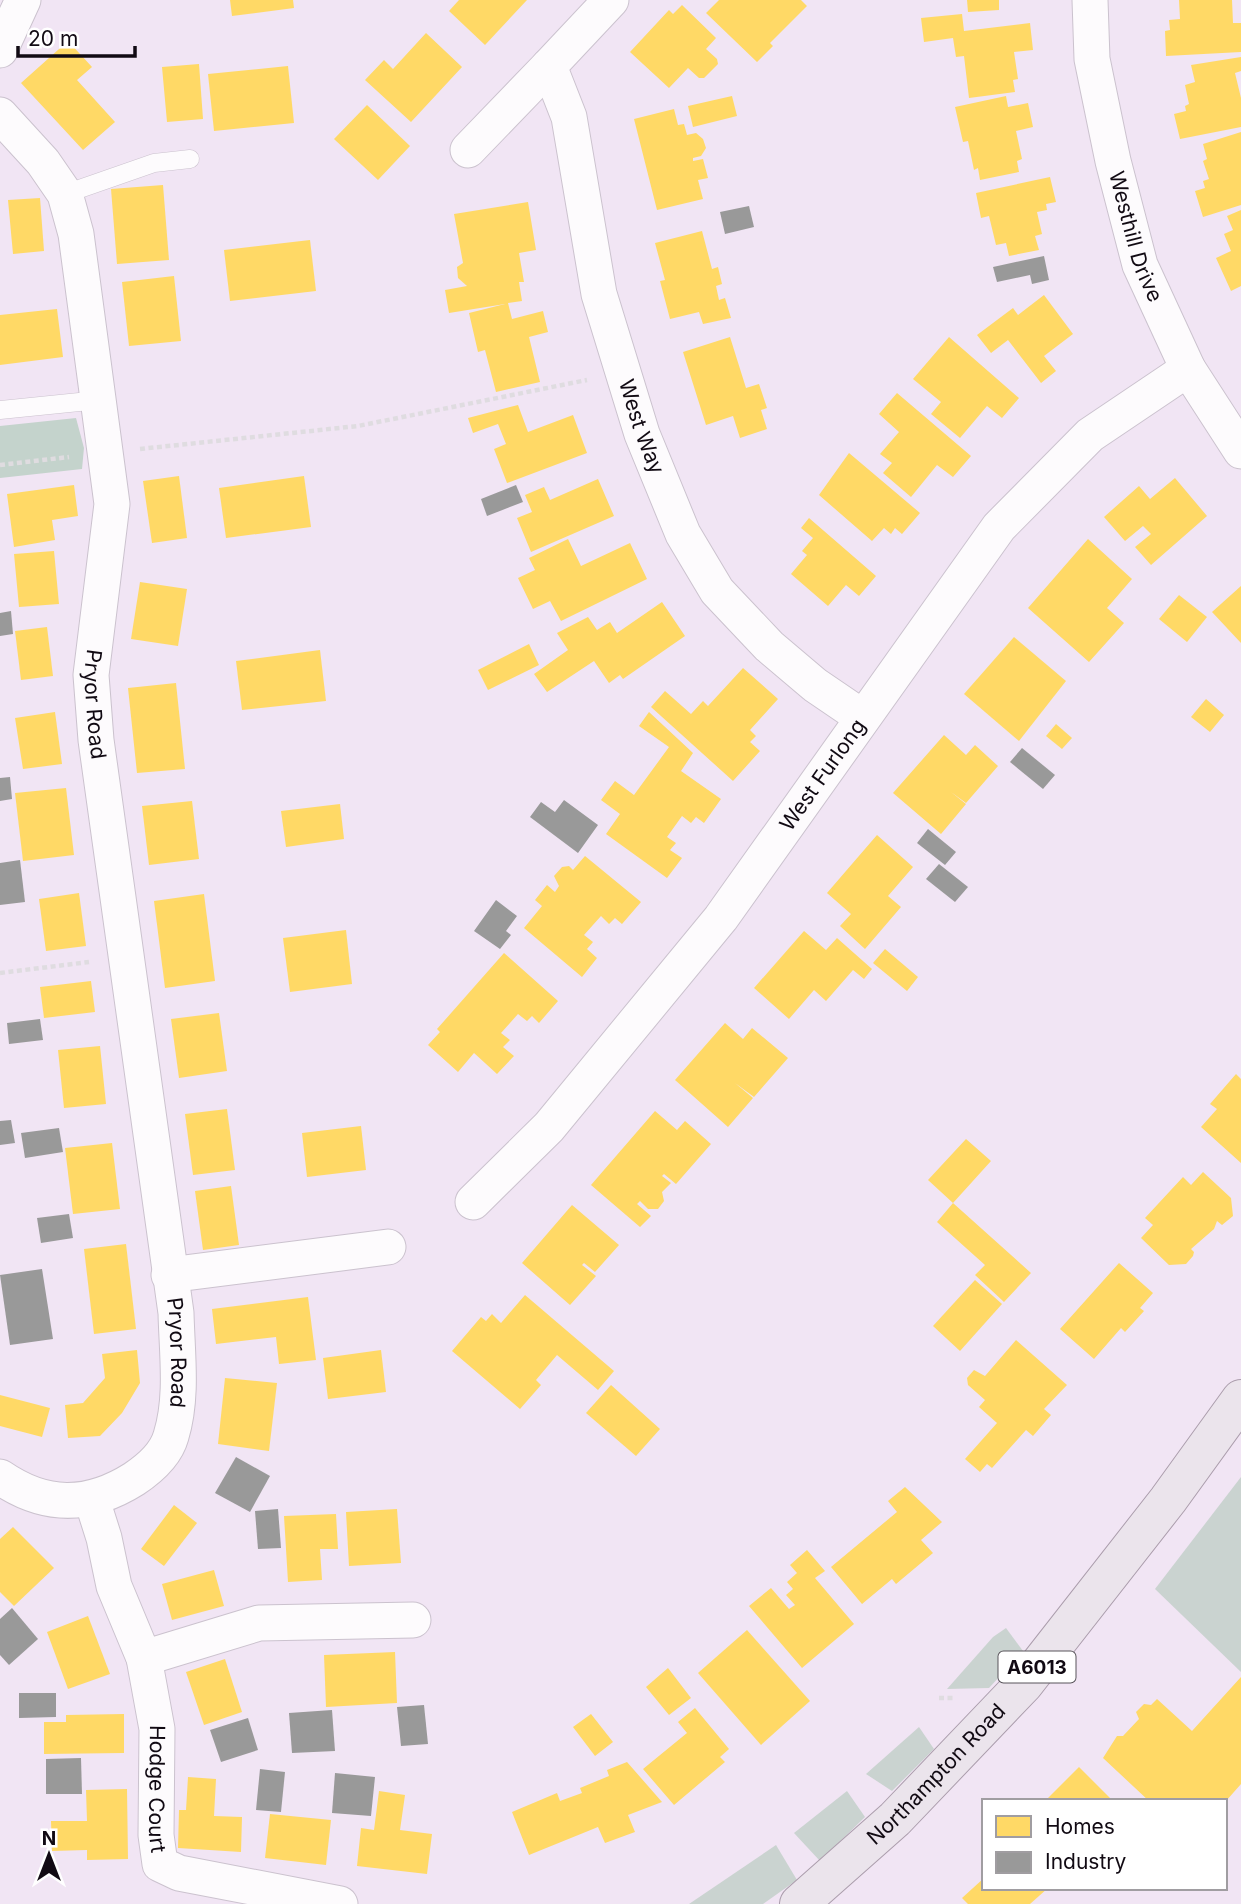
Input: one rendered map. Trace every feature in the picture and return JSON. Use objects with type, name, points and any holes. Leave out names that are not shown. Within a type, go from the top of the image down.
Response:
[{"type":"main road","name":"Northampton Road","points":[[799,1904],[895,1819],[1024,1684],[1168,1500],[1241,1399]]},
{"type":"street","points":[[0,50],[23,0]]},
{"type":"street","points":[[468,150],[611,0]]},
{"type":"street","name":"Westhill Drive","points":[[1090,0],[1092,59],[1113,161],[1140,265],[1188,369],[1241,451]]},
{"type":"street","name":"West Way","points":[[549,66],[569,117],[599,294],[642,434],[683,534],[717,591],[769,646],[815,685],[862,717]]},
{"type":"street","name":"Pryor Road","points":[[0,115],[43,162],[65,194],[76,234],[112,504],[91,675],[102,785],[176,1314],[178,1379],[176,1414],[170,1439],[150,1469],[121,1487],[92,1500],[60,1501],[20,1491],[0,1477]]},
{"type":"street","name":"West Furlong","points":[[473,1202],[549,1127],[653,1004],[721,918],[999,527],[1045,477],[1090,435],[1188,369]]},
{"type":"street","name":"Pryor Road","points":[[169,1275],[387,1247]]},
{"type":"street","name":"Hodge Court","points":[[92,1500],[104,1538],[114,1586],[144,1658],[157,1729],[156,1835],[160,1864],[179,1873],[340,1904]]},
{"type":"street","points":[[144,1658],[259,1623],[413,1620]]},
{"type":"lane","points":[[65,194],[154,163],[190,159]]},
{"type":"lane","points":[[0,410],[99,400]]},
{"type":"path","points":[[0,465],[358,425],[622,373]]},
{"type":"path","points":[[0,973],[55,966]]},
{"type":"shaded area","points":[[76,418],[84,448],[82,469],[0,478],[0,426]]},
{"type":"shaded area","points":[[1241,1477],[1241,1672],[1155,1589]]},
{"type":"shaded area","points":[[1006,1628],[1023,1651],[989,1688],[947,1689],[993,1637]]},
{"type":"shaded area","points":[[919,1727],[934,1749],[892,1791],[866,1774]]},
{"type":"shaded area","points":[[847,1791],[865,1817],[820,1861],[794,1833]]},
{"type":"shaded area","points":[[776,1845],[797,1880],[763,1904],[689,1904]]},
{"type":"building: Homes","points":[[230,0],[293,0],[294,8],[232,16]]},
{"type":"building: Homes","points":[[459,0],[527,0],[485,45],[449,11]]},
{"type":"building: Homes","points":[[719,0],[801,0],[807,6],[770,43],[773,46],[757,62],[706,13]]},
{"type":"building: Homes","points":[[967,0],[999,0],[999,10],[968,12]]},
{"type":"building: Homes","points":[[1179,0],[1232,0],[1233,23],[1241,23],[1241,52],[1166,56],[1165,31],[1170,30],[1169,20],[1180,19]]},
{"type":"building: Homes","points":[[682,5],[716,38],[706,49],[717,59],[718,64],[704,78],[699,78],[688,68],[669,88],[630,52],[669,10],[673,14]]},
{"type":"building: Homes","points":[[962,14],[964,31],[1030,23],[1033,50],[1014,52],[1018,79],[1013,80],[1015,92],[969,98],[964,56],[956,57],[953,38],[924,42],[921,18]]},
{"type":"building: Homes","points":[[426,33],[462,67],[411,122],[365,80],[384,60],[393,69]]},
{"type":"building: Homes","points":[[68,41],[92,67],[77,80],[115,122],[83,150],[21,83]]},
{"type":"building: Homes","points":[[1241,57],[1241,71],[1235,73],[1241,98],[1241,127],[1180,139],[1174,114],[1186,111],[1185,106],[1189,104],[1185,85],[1195,82],[1191,65]]},
{"type":"building: Homes","points":[[199,64],[203,119],[167,122],[162,67]]},
{"type":"building: Homes","points":[[288,66],[294,123],[214,131],[208,74]]},
{"type":"building: Homes","points":[[732,96],[737,116],[693,127],[688,106]]},
{"type":"building: Homes","points":[[1006,96],[1008,107],[1028,103],[1033,127],[1016,131],[1022,159],[1017,161],[1019,172],[980,180],[978,168],[974,170],[968,141],[963,142],[955,107]]},
{"type":"building: Homes","points":[[367,105],[410,146],[378,180],[334,139]]},
{"type":"building: Homes","points":[[674,109],[678,125],[684,124],[687,135],[696,133],[703,139],[706,148],[701,156],[693,158],[693,161],[703,159],[708,178],[698,180],[703,199],[657,210],[634,119]]},
{"type":"building: Homes","points":[[1241,132],[1241,205],[1203,217],[1195,191],[1205,188],[1203,181],[1209,179],[1203,161],[1207,159],[1203,144]]},
{"type":"building: Homes","points":[[1050,177],[1056,202],[1046,204],[1047,210],[1037,212],[1042,234],[1035,236],[1039,250],[1009,256],[1006,243],[996,245],[989,216],[981,218],[976,193]]},
{"type":"building: Homes","points":[[163,185],[169,260],[117,264],[111,189]]},
{"type":"building: Homes","points":[[40,198],[44,251],[13,254],[8,200]]},
{"type":"building: Homes","points":[[528,202],[536,250],[519,253],[524,282],[519,282],[522,301],[508,303],[512,319],[543,311],[548,332],[529,337],[540,382],[496,392],[485,350],[478,352],[469,313],[505,304],[449,313],[445,290],[467,286],[458,278],[457,267],[463,263],[454,214]]},
{"type":"building: Homes","points":[[1241,210],[1241,286],[1231,291],[1216,258],[1231,251],[1224,234],[1233,230],[1227,216]]},
{"type":"building: Homes","points":[[702,231],[712,269],[718,267],[722,284],[716,286],[719,300],[725,298],[731,318],[703,324],[699,312],[670,319],[660,281],[665,280],[655,243]]},
{"type":"building: Homes","points":[[310,240],[316,291],[230,301],[224,250]]},
{"type":"building: Homes","points":[[174,276],[181,341],[129,346],[122,282]]},
{"type":"building: Homes","points":[[1044,295],[1073,334],[1044,356],[1056,371],[1041,383],[1008,340],[991,353],[977,335],[1013,308],[1018,315]]},
{"type":"building: Homes","points":[[57,309],[63,357],[0,365],[0,315]]},
{"type":"building: Homes","points":[[730,337],[746,388],[759,384],[767,408],[761,410],[767,429],[740,438],[733,416],[706,425],[683,352]]},
{"type":"building: Homes","points":[[949,337],[1019,398],[1002,418],[987,406],[960,438],[931,414],[941,402],[913,379]]},
{"type":"building: Homes","points":[[897,393],[971,456],[953,477],[937,465],[911,497],[883,473],[892,463],[880,454],[899,432],[879,414]]},
{"type":"building: Homes","points":[[518,405],[528,432],[573,415],[587,453],[507,483],[494,449],[506,444],[498,424],[473,433],[468,418]]},
{"type":"building: Homes","points":[[849,453],[920,513],[902,534],[895,528],[891,534],[884,528],[872,541],[819,495]]},
{"type":"building: Homes","points":[[179,476],[187,538],[152,543],[143,481]]},
{"type":"building: Homes","points":[[304,476],[311,527],[226,538],[219,488]]},
{"type":"building: Homes","points":[[1175,478],[1207,516],[1151,565],[1135,547],[1151,534],[1143,526],[1125,541],[1104,517],[1139,486],[1150,499]]},
{"type":"building: Homes","points":[[598,479],[614,516],[531,552],[517,518],[532,512],[525,495],[544,487],[550,500]]},
{"type":"building: Homes","points":[[74,485],[78,516],[52,520],[55,540],[14,547],[7,494]]},
{"type":"building: Homes","points":[[809,518],[876,576],[859,596],[846,585],[828,606],[791,574],[807,555],[802,551],[813,538],[801,528]]},
{"type":"building: Homes","points":[[568,539],[581,566],[630,543],[647,579],[561,621],[550,601],[533,609],[518,578],[535,570],[529,558]]},
{"type":"building: Homes","points":[[1088,539],[1132,579],[1107,608],[1124,623],[1089,662],[1028,608]]},
{"type":"building: Homes","points":[[54,551],[59,604],[19,607],[14,554]]},
{"type":"building: Homes","points":[[140,582],[187,589],[178,646],[131,639]]},
{"type":"building: Homes","points":[[1241,586],[1241,643],[1212,612]]},
{"type":"building: Homes","points":[[1179,595],[1207,617],[1187,642],[1159,619]]},
{"type":"building: Homes","points":[[662,602],[685,636],[623,679],[620,675],[609,683],[594,661],[547,692],[534,674],[568,650],[557,633],[588,617],[597,630],[610,622],[617,633]]},
{"type":"building: Homes","points":[[47,627],[53,676],[21,680],[15,631]]},
{"type":"building: Homes","points":[[1014,637],[1066,681],[1019,741],[964,694]]},
{"type":"building: Homes","points":[[529,644],[539,665],[488,690],[478,670]]},
{"type":"building: Homes","points":[[320,650],[326,701],[242,710],[236,661]]},
{"type":"building: Homes","points":[[743,668],[778,699],[750,730],[756,736],[750,742],[760,751],[733,781],[651,707],[665,691],[691,714],[703,701],[708,706]]},
{"type":"building: Homes","points":[[176,683],[185,769],[137,773],[128,688]]},
{"type":"building: Homes","points":[[1206,699],[1224,715],[1210,732],[1191,717]]},
{"type":"building: Homes","points":[[55,712],[62,764],[23,769],[15,718]]},
{"type":"building: Homes","points":[[649,712],[693,753],[681,771],[721,799],[704,823],[696,817],[691,823],[682,816],[667,837],[676,843],[670,850],[682,858],[667,878],[606,834],[620,814],[601,800],[615,781],[634,795],[669,747],[639,726]]},
{"type":"building: Homes","points":[[1056,724],[1072,738],[1062,749],[1046,736]]},
{"type":"building: Homes","points":[[944,735],[966,755],[975,745],[998,766],[966,803],[951,792],[966,804],[941,834],[893,793]]},
{"type":"building: Homes","points":[[66,788],[74,855],[23,861],[15,793]]},
{"type":"building: Homes","points":[[192,801],[199,859],[149,865],[142,806]]},
{"type":"building: Homes","points":[[340,804],[344,839],[286,847],[281,811]]},
{"type":"building: Homes","points":[[877,835],[913,867],[888,896],[901,907],[865,949],[840,926],[851,914],[827,893]]},
{"type":"building: Homes","points":[[585,856],[641,902],[622,924],[615,918],[609,924],[601,916],[584,935],[593,942],[587,949],[597,958],[582,977],[524,928],[542,906],[535,900],[547,885],[555,892],[559,886],[554,876],[562,867],[569,866],[573,870]]},
{"type":"building: Homes","points":[[79,893],[86,946],[46,951],[39,899]]},
{"type":"building: Homes","points":[[204,894],[215,981],[165,988],[154,901]]},
{"type":"building: Homes","points":[[346,930],[352,984],[290,992],[283,938]]},
{"type":"building: Homes","points":[[804,931],[826,950],[837,938],[872,969],[864,979],[853,970],[826,1001],[814,990],[789,1019],[754,988]]},
{"type":"building: Homes","points":[[885,949],[918,977],[907,991],[873,963]]},
{"type":"building: Homes","points":[[504,953],[558,1001],[539,1023],[532,1016],[527,1021],[518,1014],[501,1033],[510,1040],[503,1047],[514,1056],[497,1074],[474,1053],[458,1072],[428,1045],[440,1032],[437,1029]]},
{"type":"building: Homes","points":[[91,981],[95,1012],[44,1018],[40,987]]},
{"type":"building: Homes","points":[[219,1013],[227,1071],[179,1078],[171,1019]]},
{"type":"building: Homes","points":[[725,1023],[743,1039],[752,1028],[788,1058],[754,1097],[735,1083],[753,1098],[728,1127],[675,1080]]},
{"type":"building: Homes","points":[[100,1046],[106,1104],[64,1108],[58,1050]]},
{"type":"building: Homes","points":[[1236,1074],[1241,1079],[1241,1163],[1201,1127],[1217,1109],[1210,1104]]},
{"type":"building: Homes","points":[[227,1109],[235,1170],[193,1175],[185,1114]]},
{"type":"building: Homes","points":[[655,1111],[677,1130],[685,1121],[711,1144],[676,1184],[664,1174],[662,1176],[671,1183],[662,1192],[664,1201],[658,1209],[648,1209],[640,1201],[637,1204],[651,1216],[640,1227],[591,1185]]},
{"type":"building: Homes","points":[[361,1126],[366,1170],[307,1177],[302,1133]]},
{"type":"building: Homes","points":[[966,1139],[991,1161],[953,1203],[928,1180]]},
{"type":"building: Homes","points":[[112,1143],[120,1209],[73,1214],[65,1148]]},
{"type":"building: Homes","points":[[1203,1172],[1231,1198],[1233,1216],[1222,1225],[1217,1221],[1214,1229],[1191,1249],[1193,1256],[1186,1264],[1169,1265],[1141,1238],[1153,1225],[1145,1218],[1183,1177],[1191,1185]]},
{"type":"building: Homes","points":[[231,1186],[239,1245],[203,1250],[195,1191]]},
{"type":"building: Homes","points":[[953,1203],[1031,1273],[1004,1302],[975,1275],[985,1265],[937,1222]]},
{"type":"building: Homes","points":[[572,1205],[619,1245],[595,1272],[584,1263],[582,1265],[596,1276],[570,1305],[522,1263]]},
{"type":"building: Homes","points":[[126,1244],[136,1329],[94,1334],[84,1249]]},
{"type":"building: Homes","points":[[1119,1263],[1153,1293],[1140,1308],[1144,1311],[1125,1332],[1121,1328],[1094,1359],[1060,1329]]},
{"type":"building: Homes","points":[[975,1280],[1002,1304],[960,1351],[933,1326]]},
{"type":"building: Homes","points":[[525,1295],[614,1371],[598,1390],[557,1355],[536,1380],[541,1385],[520,1409],[452,1351],[481,1317],[486,1321],[492,1314],[501,1323]]},
{"type":"building: Homes","points":[[308,1297],[316,1360],[279,1364],[276,1337],[216,1344],[212,1309]]},
{"type":"building: Homes","points":[[1016,1340],[1067,1385],[1044,1409],[1051,1415],[1033,1436],[1026,1430],[992,1468],[987,1464],[980,1472],[965,1459],[997,1423],[979,1407],[985,1400],[968,1385],[967,1378],[974,1370],[985,1376]]},
{"type":"building: Homes","points":[[137,1350],[140,1383],[122,1413],[100,1436],[68,1438],[65,1405],[83,1403],[105,1378],[102,1354]]},
{"type":"building: Homes","points":[[381,1350],[386,1392],[328,1399],[323,1358]]},
{"type":"building: Homes","points":[[225,1378],[277,1383],[269,1451],[218,1444]]},
{"type":"building: Homes","points":[[611,1385],[660,1429],[636,1456],[586,1413]]},
{"type":"building: Homes","points":[[0,1395],[50,1408],[42,1437],[0,1426]]},
{"type":"building: Homes","points":[[905,1487],[942,1522],[921,1540],[933,1553],[896,1584],[892,1579],[862,1604],[831,1567],[897,1512],[888,1501]]},
{"type":"building: Homes","points":[[174,1505],[197,1523],[164,1566],[141,1549]]},
{"type":"building: Homes","points":[[397,1509],[401,1563],[349,1566],[346,1512]]},
{"type":"building: Homes","points":[[336,1514],[338,1549],[320,1549],[322,1580],[288,1582],[284,1516]]},
{"type":"building: Homes","points":[[13,1527],[54,1568],[14,1606],[0,1592],[0,1539]]},
{"type":"building: Homes","points":[[807,1550],[825,1571],[815,1578],[854,1624],[802,1668],[749,1606],[771,1588],[789,1609],[795,1605],[786,1595],[793,1589],[787,1582],[797,1573],[790,1565]]},
{"type":"building: Homes","points":[[214,1570],[224,1606],[172,1620],[162,1584]]},
{"type":"building: Homes","points":[[88,1616],[110,1674],[68,1689],[47,1632]]},
{"type":"building: Homes","points":[[747,1630],[810,1701],[761,1745],[698,1673]]},
{"type":"building: Homes","points":[[395,1652],[397,1703],[326,1707],[324,1655]]},
{"type":"building: Homes","points":[[225,1659],[242,1712],[204,1725],[186,1672]]},
{"type":"building: Homes","points":[[668,1668],[691,1698],[669,1715],[646,1687]]},
{"type":"building: Homes","points":[[1241,1677],[1241,1784],[1227,1800],[1147,1799],[1103,1758],[1117,1736],[1123,1736],[1139,1719],[1136,1712],[1144,1704],[1151,1705],[1157,1699],[1192,1731]]},
{"type":"building: Homes","points":[[695,1708],[729,1749],[720,1757],[725,1762],[674,1805],[643,1769],[687,1733],[678,1722]]},
{"type":"building: Homes","points":[[124,1714],[124,1753],[44,1754],[44,1722],[66,1722],[66,1715]]},
{"type":"building: Homes","points":[[591,1714],[613,1742],[595,1756],[573,1727]]},
{"type":"building: Homes","points":[[627,1762],[662,1802],[628,1815],[635,1832],[605,1843],[598,1827],[529,1855],[512,1812],[557,1793],[560,1801],[582,1793],[580,1788],[609,1776],[607,1770]]},
{"type":"building: Homes","points":[[1079,1767],[1111,1799],[1047,1799]]},
{"type":"building: Homes","points":[[188,1777],[216,1779],[214,1816],[242,1817],[241,1852],[178,1848],[179,1810],[186,1810]]},
{"type":"building: Homes","points":[[127,1789],[128,1859],[87,1860],[87,1850],[52,1851],[51,1821],[87,1821],[86,1790]]},
{"type":"building: Homes","points":[[379,1791],[405,1795],[400,1830],[432,1834],[427,1874],[357,1866],[361,1828],[374,1830]]},
{"type":"building: Homes","points":[[270,1814],[331,1820],[326,1865],[265,1858]]},
{"type":"building: Homes","points":[[982,1880],[982,1890],[1046,1890],[1030,1904],[968,1904],[962,1898]]},
{"type":"building: Industry","points":[[749,206],[754,227],[725,234],[720,212]]},
{"type":"building: Industry","points":[[1044,256],[1049,280],[1032,284],[1030,275],[997,282],[993,267]]},
{"type":"building: Industry","points":[[516,485],[523,502],[487,516],[481,499]]},
{"type":"building: Industry","points":[[11,611],[13,634],[0,636],[0,613]]},
{"type":"building: Industry","points":[[1022,748],[1055,775],[1043,789],[1010,762]]},
{"type":"building: Industry","points":[[10,777],[12,799],[0,801],[0,778]]},
{"type":"building: Industry","points":[[564,800],[598,825],[578,853],[530,817],[541,802],[555,812]]},
{"type":"building: Industry","points":[[928,829],[956,852],[945,865],[917,843]]},
{"type":"building: Industry","points":[[20,860],[25,902],[0,905],[0,863]]},
{"type":"building: Industry","points":[[939,864],[968,887],[955,902],[926,879]]},
{"type":"building: Industry","points":[[496,900],[517,916],[506,931],[511,935],[500,949],[474,931]]},
{"type":"building: Industry","points":[[40,1019],[43,1040],[9,1044],[7,1023]]},
{"type":"building: Industry","points":[[11,1120],[15,1143],[0,1145],[0,1121]]},
{"type":"building: Industry","points":[[59,1128],[63,1152],[25,1158],[21,1133]]},
{"type":"building: Industry","points":[[69,1214],[73,1238],[41,1243],[37,1218]]},
{"type":"building: Industry","points":[[42,1269],[53,1339],[10,1345],[0,1275]]},
{"type":"building: Industry","points":[[236,1457],[270,1476],[250,1512],[215,1493]]},
{"type":"building: Industry","points":[[278,1509],[281,1548],[258,1549],[255,1511]]},
{"type":"building: Industry","points":[[12,1608],[38,1639],[9,1665],[0,1655],[0,1619]]},
{"type":"building: Industry","points":[[19,1693],[56,1693],[56,1717],[19,1718]]},
{"type":"building: Industry","points":[[424,1705],[428,1744],[401,1746],[397,1707]]},
{"type":"building: Industry","points":[[332,1710],[335,1751],[292,1753],[289,1713]]},
{"type":"building: Industry","points":[[248,1718],[258,1750],[221,1762],[210,1730]]},
{"type":"building: Industry","points":[[81,1758],[82,1794],[46,1794],[46,1759]]},
{"type":"building: Industry","points":[[260,1769],[285,1772],[281,1812],[256,1810]]},
{"type":"building: Industry","points":[[335,1773],[375,1777],[371,1816],[332,1813]]}]
